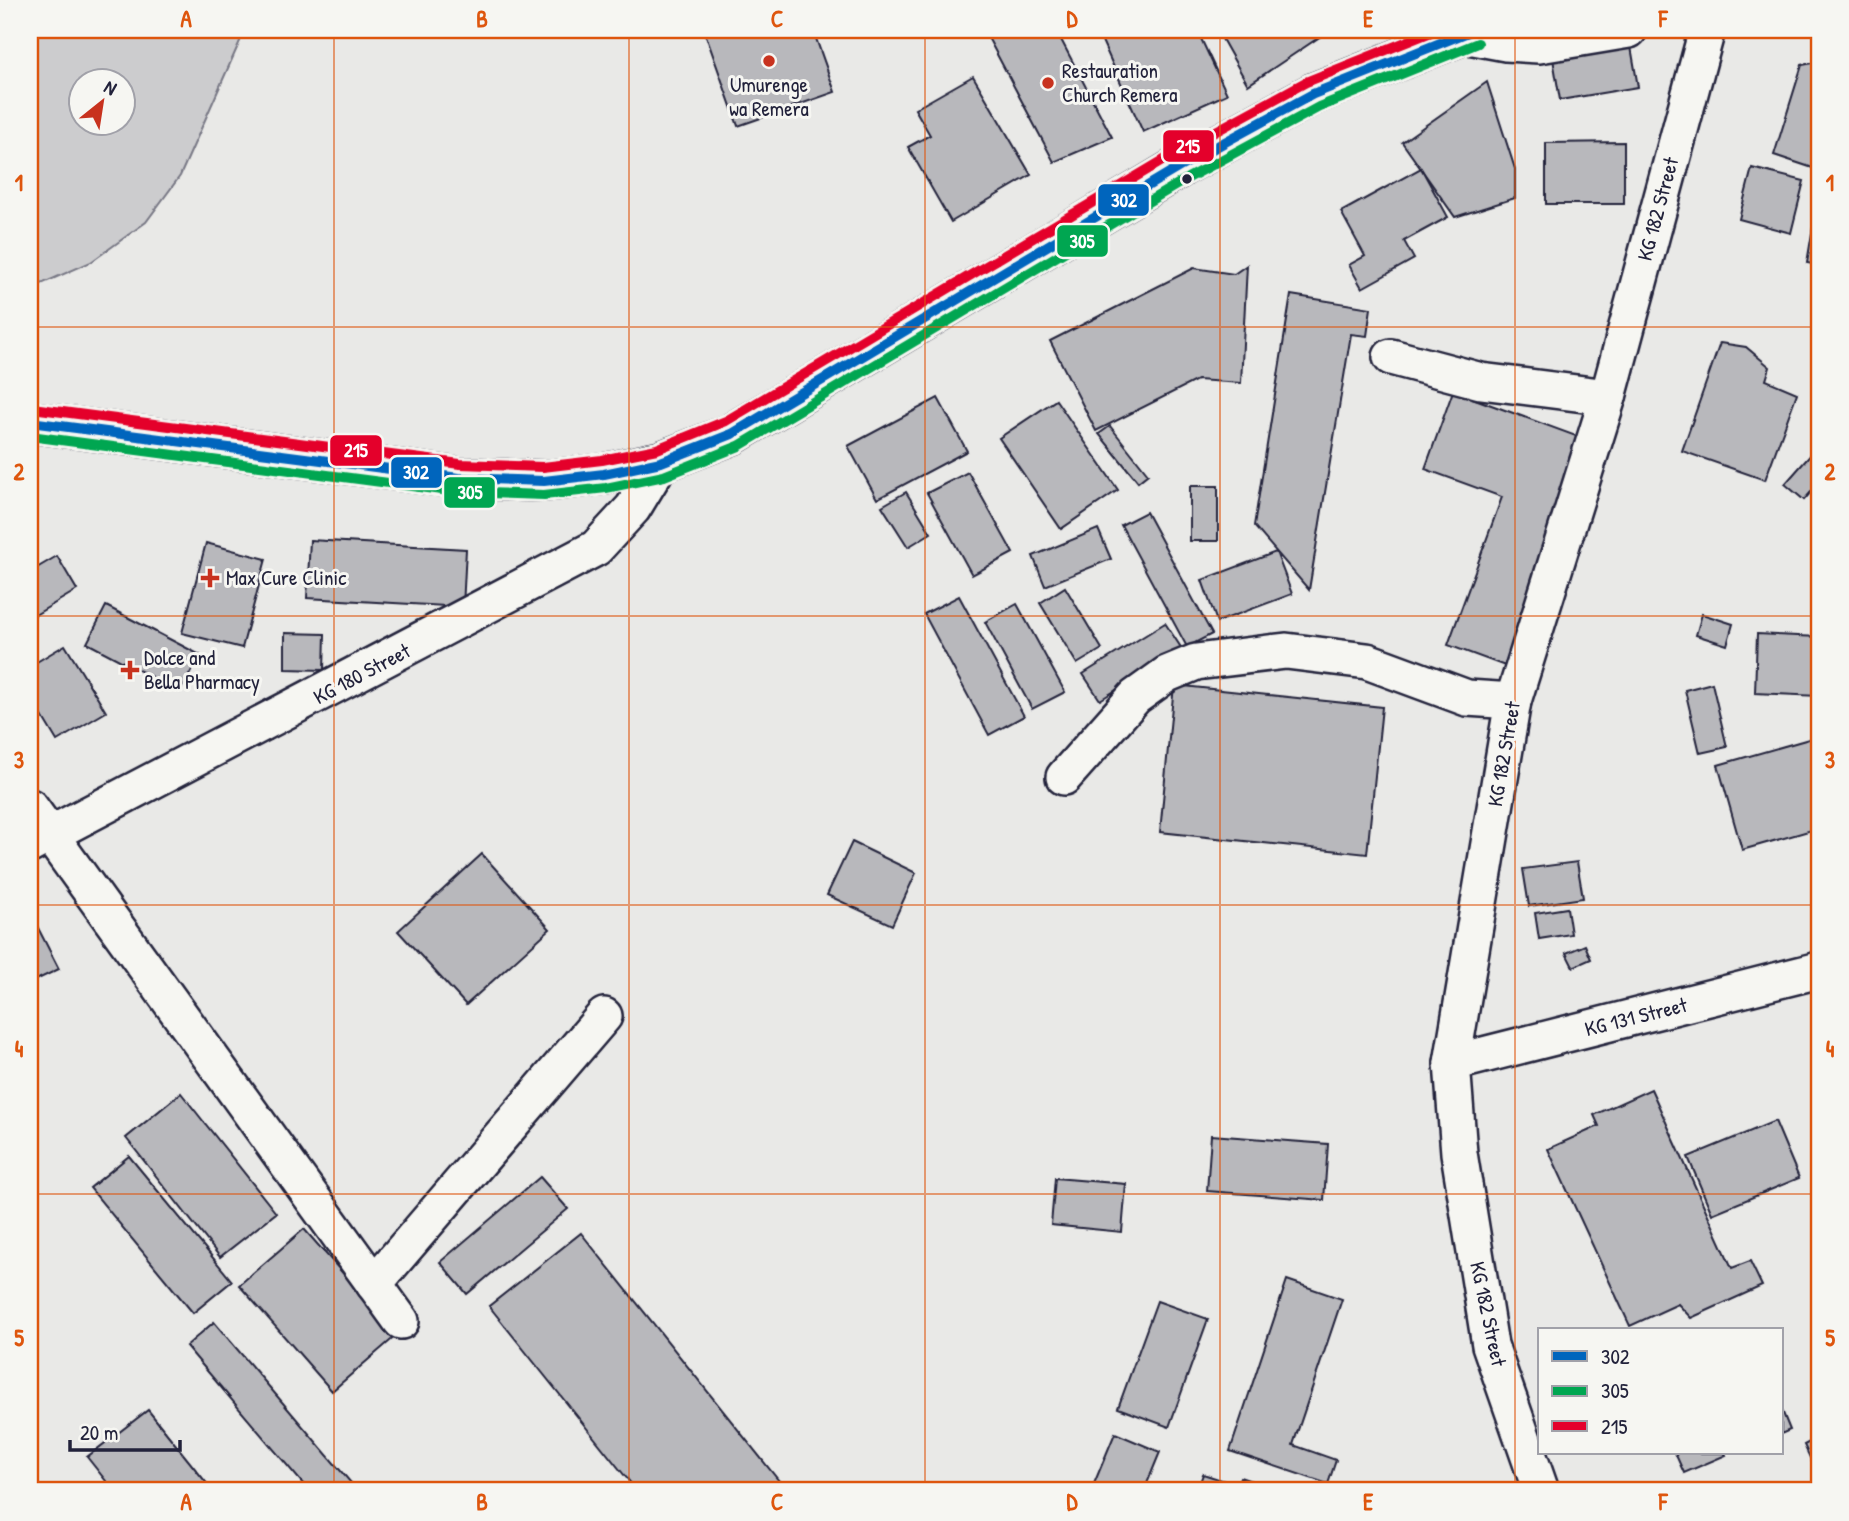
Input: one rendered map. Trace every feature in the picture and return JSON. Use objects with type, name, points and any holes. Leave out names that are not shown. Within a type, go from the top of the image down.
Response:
[{"type":"main road","points":[[30,422],[460,478],[544,481],[604,474],[661,462],[732,433],[1170,172],[1312,94],[1465,32]]},
{"type":"street","points":[[1465,32],[1506,43],[1539,45],[1629,30]]},
{"type":"street","name":"KG 182 Street","points":[[1541,1491],[1490,1345],[1459,1153],[1452,1063],[1513,701],[1608,397],[1707,30]]},
{"type":"street","points":[[1391,357],[1481,381],[1608,397]]},
{"type":"street","name":"KG 180 Street","points":[[40,841],[596,548],[633,508],[661,462]]},
{"type":"street","points":[[1064,777],[1135,697],[1167,674],[1196,662],[1286,650],[1367,660],[1467,698],[1513,701]]},
{"type":"street","points":[[30,807],[40,841],[401,1321]]},
{"type":"street","name":"KG 131 Street","points":[[1452,1063],[1819,970]]},
{"type":"street","points":[[374,1284],[604,1016]]},
{"type":"shaded area","points":[[30,30],[245,30],[180,176],[146,222],[91,262],[30,289]]},
{"type":"building","name":"Umurenge wa Remera","points":[[704,30],[813,30],[835,92],[738,126]]},
{"type":"building","name":"Restauration Church Remera","points":[[984,30],[1056,30],[1112,137],[1054,162]]},
{"type":"building","points":[[1197,30],[1227,94],[1143,132],[1098,32]]},
{"type":"building","points":[[1217,30],[1321,30],[1324,34],[1248,85]]},
{"type":"building","points":[[1630,41],[1638,87],[1560,100],[1552,53]]},
{"type":"building","points":[[1819,62],[1819,170],[1774,155],[1802,65]]},
{"type":"building","points":[[973,76],[1031,175],[951,222],[908,147],[930,135],[915,109]]},
{"type":"building","points":[[1487,82],[1515,169],[1515,198],[1455,217],[1402,142]]},
{"type":"building","points":[[1624,142],[1624,204],[1546,204],[1546,143]]},
{"type":"building","points":[[1421,168],[1448,217],[1404,241],[1414,259],[1362,288],[1349,265],[1365,256],[1341,212]]},
{"type":"building","points":[[1752,168],[1804,181],[1791,233],[1739,219]]},
{"type":"building","points":[[1814,221],[1819,222],[1819,265],[1807,263]]},
{"type":"building","points":[[1247,265],[1241,383],[1197,380],[1096,431],[1050,341],[1194,268],[1234,274]]},
{"type":"building","points":[[1291,295],[1371,308],[1367,336],[1351,334],[1309,590],[1254,526]]},
{"type":"building","points":[[1720,343],[1746,347],[1770,367],[1766,380],[1797,393],[1765,480],[1682,451]]},
{"type":"building","points":[[1453,391],[1587,440],[1505,666],[1448,645],[1502,497],[1425,469]]},
{"type":"building","points":[[938,398],[967,451],[877,499],[848,446]]},
{"type":"building","points":[[1056,400],[1118,490],[1061,529],[999,438]]},
{"type":"building","points":[[1110,426],[1148,474],[1138,482],[1099,434]]},
{"type":"building","points":[[1814,451],[1819,456],[1819,483],[1804,500],[1785,484]]},
{"type":"building","points":[[968,472],[1013,553],[972,575],[927,493]]},
{"type":"building","points":[[1190,486],[1218,486],[1218,541],[1190,541]]},
{"type":"building","points":[[906,492],[931,533],[908,547],[882,506]]},
{"type":"building","points":[[1146,512],[1212,634],[1187,647],[1121,525]]},
{"type":"building","points":[[1819,512],[1819,531],[1814,513]]},
{"type":"building","points":[[1098,529],[1111,559],[1045,586],[1033,556]]},
{"type":"building","points":[[310,540],[466,549],[463,607],[307,598]]},
{"type":"building","points":[[206,543],[266,559],[242,648],[182,633]]},
{"type":"building","points":[[1276,552],[1292,594],[1217,622],[1202,580]]},
{"type":"building","points":[[57,556],[77,590],[30,618],[30,572]]},
{"type":"building","points":[[1065,587],[1102,649],[1077,664],[1040,603]]},
{"type":"building","points":[[959,596],[1024,716],[989,735],[924,614]]},
{"type":"building","points":[[1017,604],[1065,692],[1032,709],[985,622]]},
{"type":"building","points":[[106,606],[200,655],[180,692],[87,643]]},
{"type":"building","points":[[1702,614],[1733,624],[1727,645],[1696,635]]},
{"type":"building","points":[[1165,623],[1182,649],[1100,700],[1083,674]]},
{"type":"building","points":[[285,633],[325,634],[324,670],[285,669]]},
{"type":"building","points":[[1757,634],[1819,637],[1819,696],[1755,693]]},
{"type":"building","points":[[65,645],[106,712],[57,741],[30,696],[30,666]]},
{"type":"building","points":[[1712,683],[1727,747],[1700,753],[1685,690]]},
{"type":"building","points":[[1174,685],[1382,707],[1367,854],[1160,832]]},
{"type":"building","points":[[1816,737],[1819,747],[1819,828],[1742,850],[1718,765]]},
{"type":"building","points":[[852,842],[916,873],[892,925],[827,895]]},
{"type":"building","points":[[482,854],[550,929],[466,1005],[398,931]]},
{"type":"building","points":[[1577,862],[1583,898],[1529,906],[1523,869]]},
{"type":"building","points":[[1567,908],[1571,934],[1539,939],[1535,913]]},
{"type":"building","points":[[37,926],[59,969],[30,983],[30,929]]},
{"type":"building","points":[[1585,945],[1591,959],[1573,967],[1566,953]]},
{"type":"building","points":[[1651,1089],[1732,1268],[1750,1261],[1762,1286],[1691,1318],[1678,1304],[1630,1326],[1548,1149],[1599,1126],[1594,1115]]},
{"type":"building","points":[[181,1093],[276,1213],[220,1257],[126,1138]]},
{"type":"building","points":[[1775,1121],[1799,1178],[1712,1214],[1688,1157]]},
{"type":"building","points":[[1211,1135],[1328,1144],[1324,1200],[1207,1191]]},
{"type":"building","points":[[129,1156],[232,1281],[193,1313],[90,1188]]},
{"type":"building","points":[[540,1177],[568,1209],[467,1294],[440,1262]]},
{"type":"building","points":[[1055,1178],[1126,1184],[1122,1232],[1051,1225]]},
{"type":"building","points":[[304,1229],[397,1335],[332,1391],[239,1285]]},
{"type":"building","points":[[581,1233],[783,1486],[776,1491],[637,1491],[489,1306]]},
{"type":"building","points":[[1287,1280],[1342,1299],[1293,1445],[1336,1460],[1328,1484],[1230,1451]]},
{"type":"building","points":[[1157,1301],[1208,1319],[1169,1427],[1118,1408]]},
{"type":"building","points":[[214,1322],[357,1490],[309,1491],[186,1346]]},
{"type":"building","points":[[148,1410],[213,1491],[114,1491],[87,1457]]},
{"type":"building","points":[[1783,1413],[1790,1430],[1783,1433]]},
{"type":"building","points":[[1115,1433],[1160,1452],[1144,1491],[1091,1491]]},
{"type":"building","points":[[1819,1437],[1819,1477],[1804,1445]]},
{"type":"building","points":[[1675,1454],[1726,1455],[1684,1473]]},
{"type":"building","points":[[1203,1474],[1237,1485],[1240,1477],[1281,1491],[1197,1491]]},
{"type":"transit line","name":"215","points":[[32,408],[460,464],[543,467],[602,460],[657,449],[726,421],[1174,154],[1306,82],[1436,30]]},
{"type":"transit line","name":"302","points":[[30,422],[459,478],[544,481],[604,474],[661,462],[732,434],[1181,166],[1313,94],[1473,30]]},
{"type":"transit line","name":"305","points":[[30,436],[457,492],[544,495],[606,488],[664,476],[739,446],[1188,178],[1319,107],[1478,43]]},
{"type":"place","name":"Umurenge wa Remera","points":[[769,61]]},
{"type":"place","name":"Restauration Church Remera","points":[[1048,83]]},
{"type":"place","name":"Max Cure Clinic","points":[[210,578]]},
{"type":"place","name":"Dolce and Bella Pharmacy","points":[[130,670]]}]
